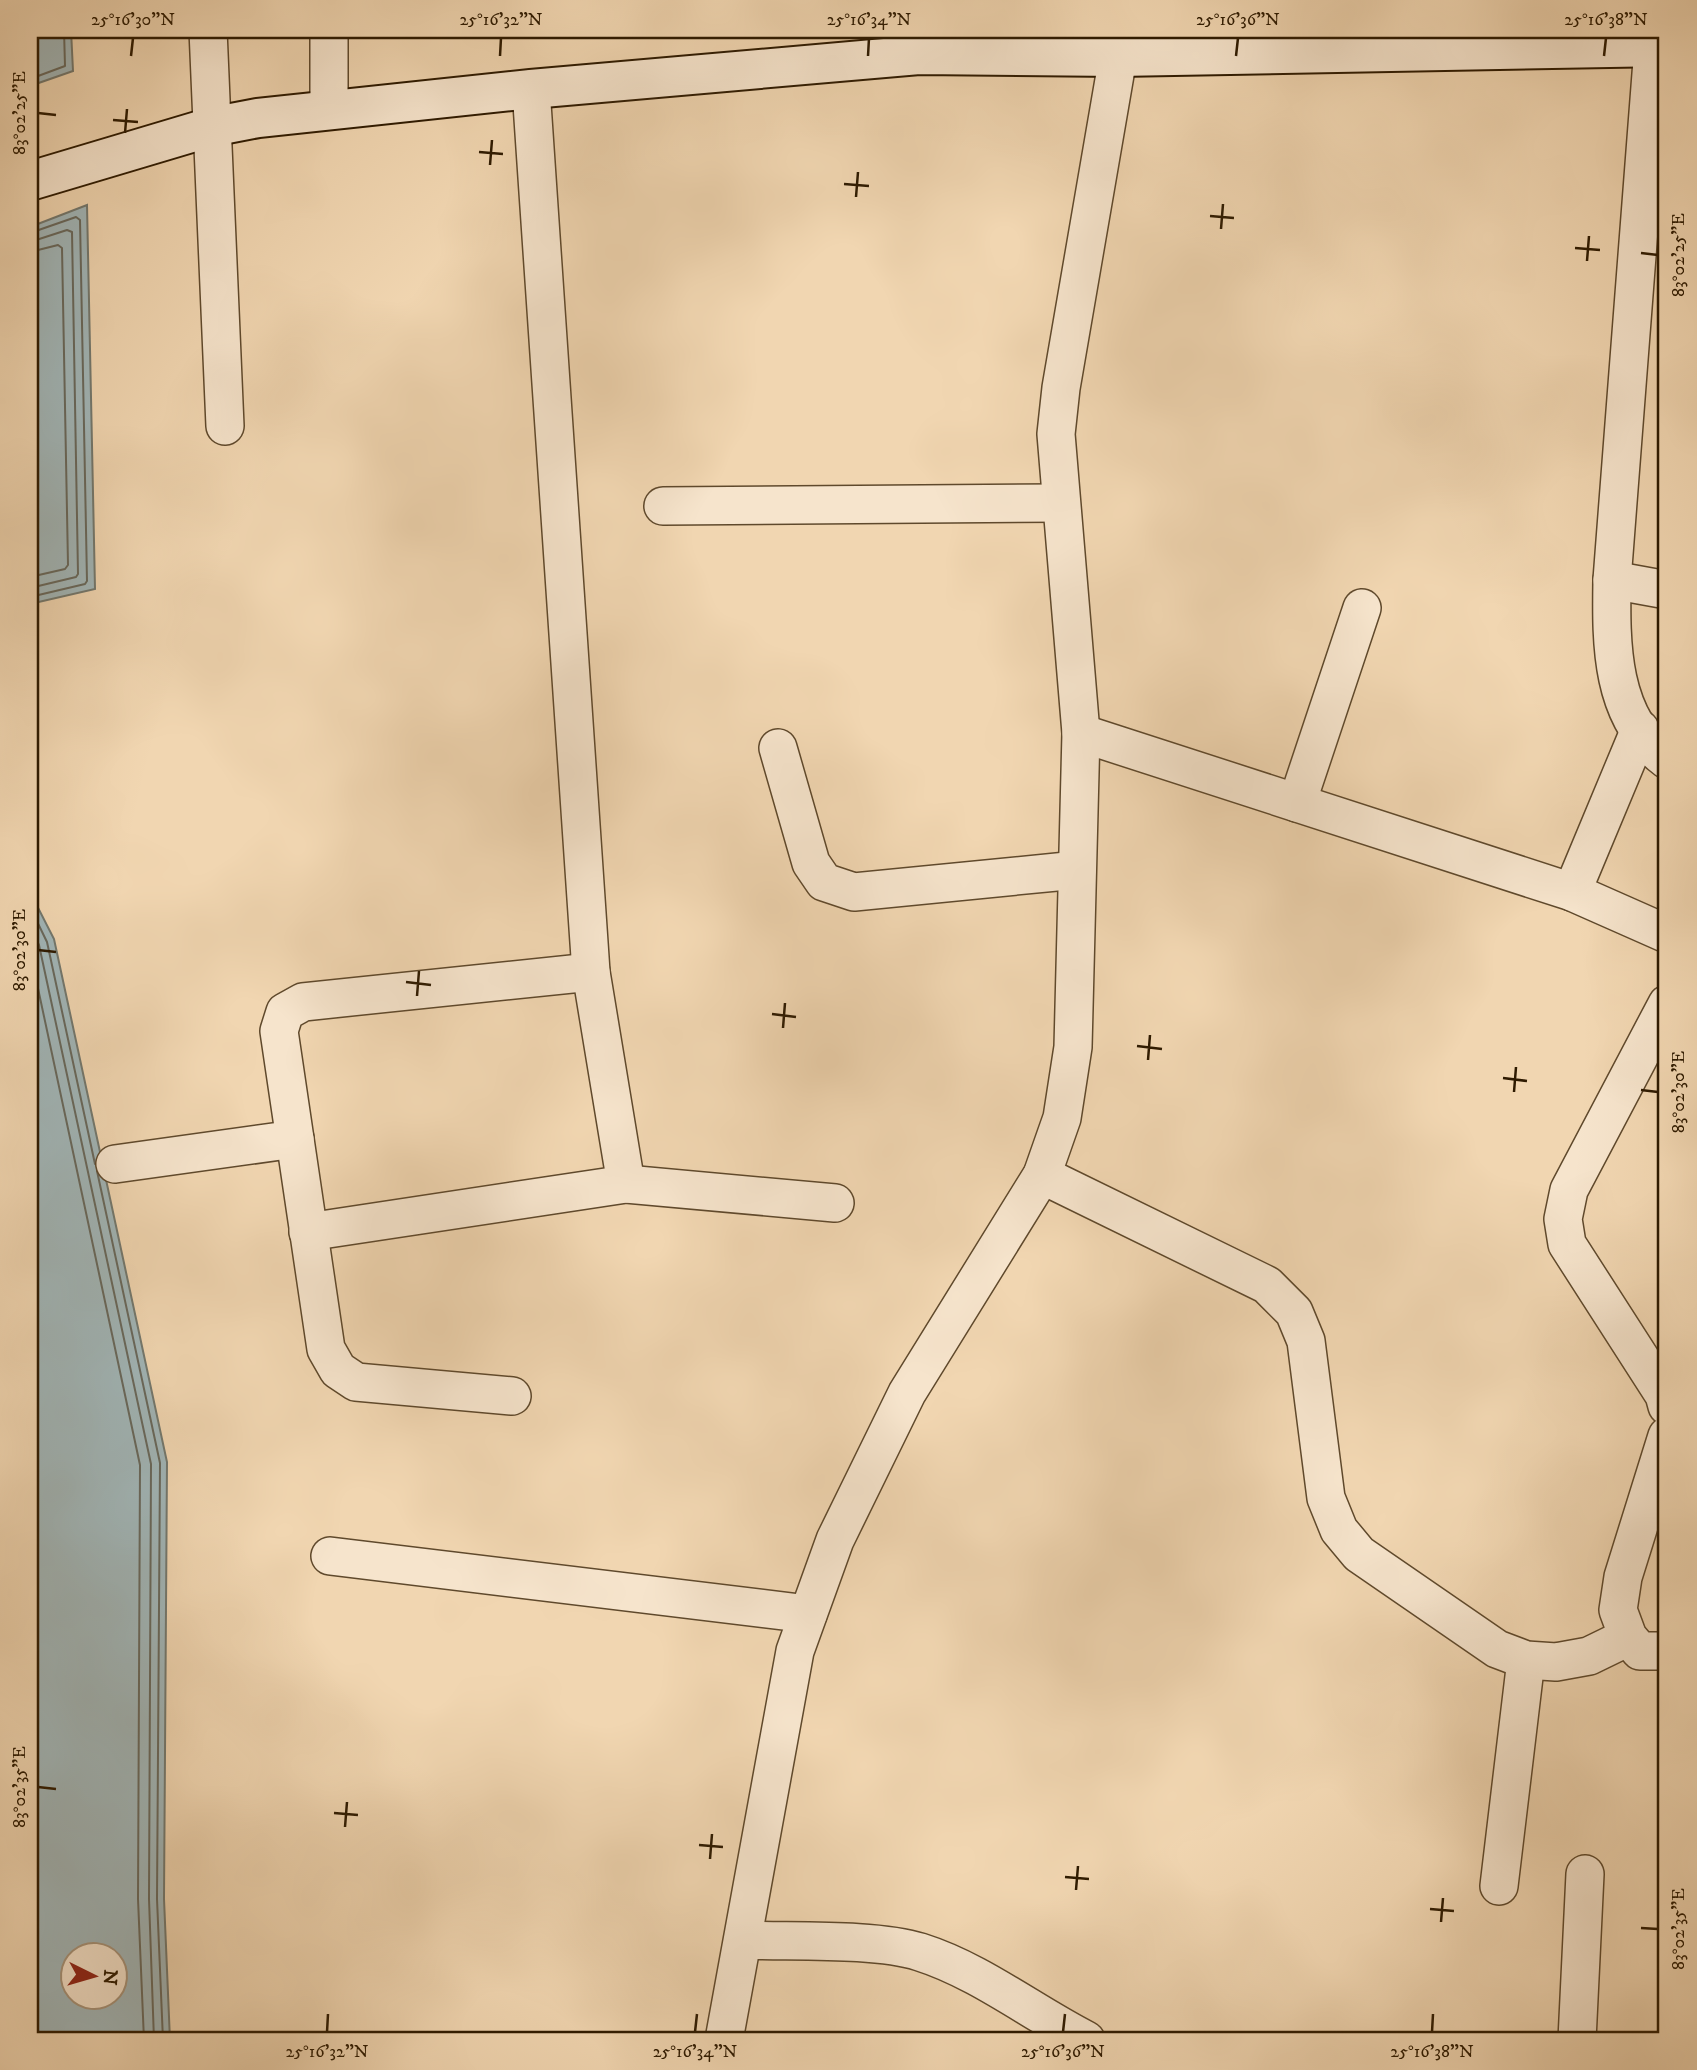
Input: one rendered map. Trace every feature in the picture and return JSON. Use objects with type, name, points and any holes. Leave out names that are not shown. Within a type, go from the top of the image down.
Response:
[{"type":"main road","points":[[30,181],[211,127],[329,110],[531,89],[919,42],[1118,57],[1660,48]]},
{"type":"street","points":[[208,30],[225,426]]},
{"type":"street","points":[[329,30],[329,110]]},
{"type":"street","points":[[1660,48],[1653,220],[1612,580],[1611,646],[1626,713],[1656,751],[1667,760]]},
{"type":"street","points":[[724,2040],[794,1651],[835,1540],[907,1393],[1042,1175],[1062,1118],[1073,1047],[1081,733],[1056,434],[1061,388],[1118,57]]},
{"type":"street","points":[[531,89],[591,972],[626,1184]]},
{"type":"street","points":[[663,506],[1061,503]]},
{"type":"street","points":[[1612,580],[1667,590]]},
{"type":"street","points":[[1297,803],[1363,608]]},
{"type":"street","points":[[1572,892],[1640,729]]},
{"type":"street","points":[[1081,733],[1572,892],[1667,934]]},
{"type":"street","points":[[778,748],[811,863],[824,882],[854,892],[1077,870]]},
{"type":"street","points":[[512,1396],[356,1382],[338,1370],[326,1349],[279,1031],[285,1012],[303,1002],[591,972]]},
{"type":"street","points":[[1667,1004],[1569,1190],[1563,1219],[1567,1244],[1658,1384],[1667,1406]]},
{"type":"street","points":[[115,1164],[295,1139]]},
{"type":"street","points":[[1042,1175],[1268,1285],[1294,1312],[1306,1341],[1326,1498],[1339,1530],[1359,1554],[1497,1649],[1526,1660],[1556,1662],[1589,1656],[1628,1637]]},
{"type":"street","points":[[308,1232],[626,1184],[835,1203]]},
{"type":"street","points":[[1667,1436],[1623,1577],[1618,1610],[1628,1637],[1640,1651],[1667,1651]]},
{"type":"street","points":[[330,1556],[808,1614]]},
{"type":"street","points":[[1499,1886],[1526,1660]]},
{"type":"street","points":[[1577,2040],[1585,1874]]},
{"type":"street","points":[[743,1940],[873,1946],[917,1951],[958,1966],[1041,2017],[1086,2040]]},
{"type":"water","points":[[30,30],[71,30],[73,71],[30,86]]},
{"type":"water","points":[[87,205],[95,589],[30,604],[30,227]]},
{"type":"water","points":[[30,892],[54,939],[167,1462],[164,1899],[170,2040],[30,2040]]}]
